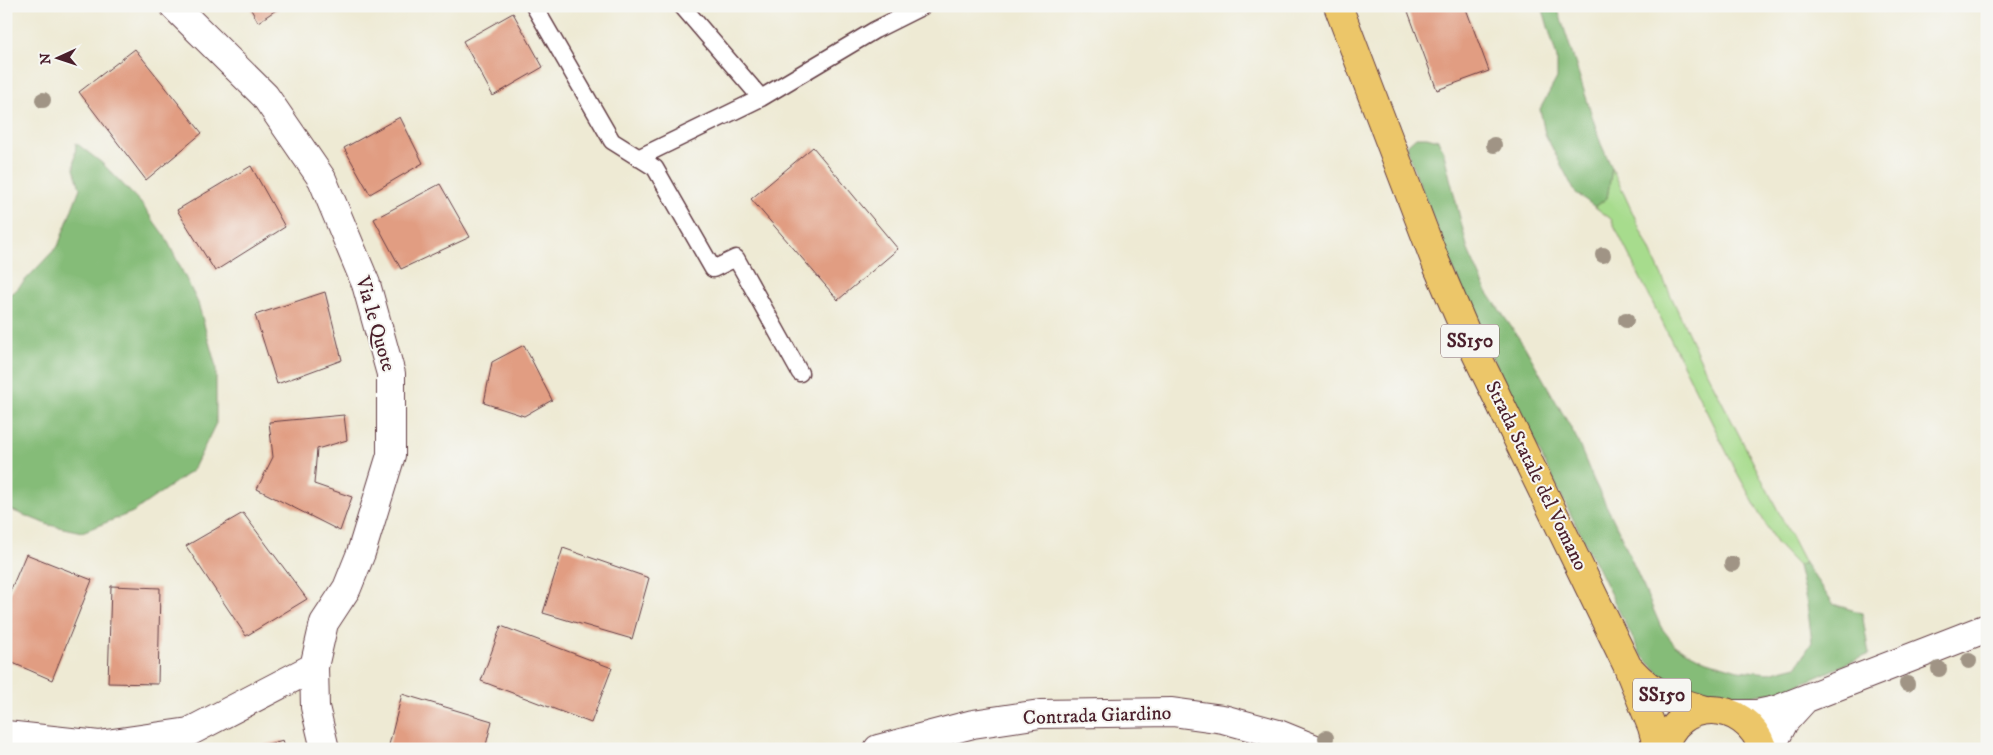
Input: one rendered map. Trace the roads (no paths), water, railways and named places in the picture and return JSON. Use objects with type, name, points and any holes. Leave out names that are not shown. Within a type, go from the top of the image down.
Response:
[{"type":"main road","name":"Strada Statale del Vomano","points":[[1338,6],[1409,195],[1467,335],[1627,665],[1652,727],[1658,749]]},
{"type":"main road","name":"Strada Statale del Vomano","points":[[1627,665],[1652,691],[1676,702],[1706,710],[1721,710],[1735,714]]},
{"type":"main road","points":[[1664,749],[1670,733],[1680,722],[1692,714],[1706,710]]},
{"type":"main road","points":[[1735,714],[1747,723],[1756,734],[1762,749]]},
{"type":"street","name":"Via le Quote","points":[[174,6],[265,96],[322,178],[366,284],[390,374],[391,455],[361,553],[347,588],[324,623],[314,667],[315,707],[325,749]]},
{"type":"street","points":[[1735,714],[1767,712],[1804,700],[1834,686],[1987,628]]},
{"type":"street","points":[[6,735],[99,745],[189,732],[314,667]]},
{"type":"street","points":[[1770,749],[1784,722],[1804,700]]},
{"type":"street","name":"Contrada Giardino","points":[[878,749],[973,724],[1040,714],[1172,712],[1223,719],[1278,734],[1315,749]]},
{"type":"lane","points":[[534,6],[612,141],[654,168],[713,269],[736,258],[800,373]]},
{"type":"lane","points":[[682,6],[761,98]]},
{"type":"lane","points":[[638,158],[761,98],[875,30],[923,6]]}]
